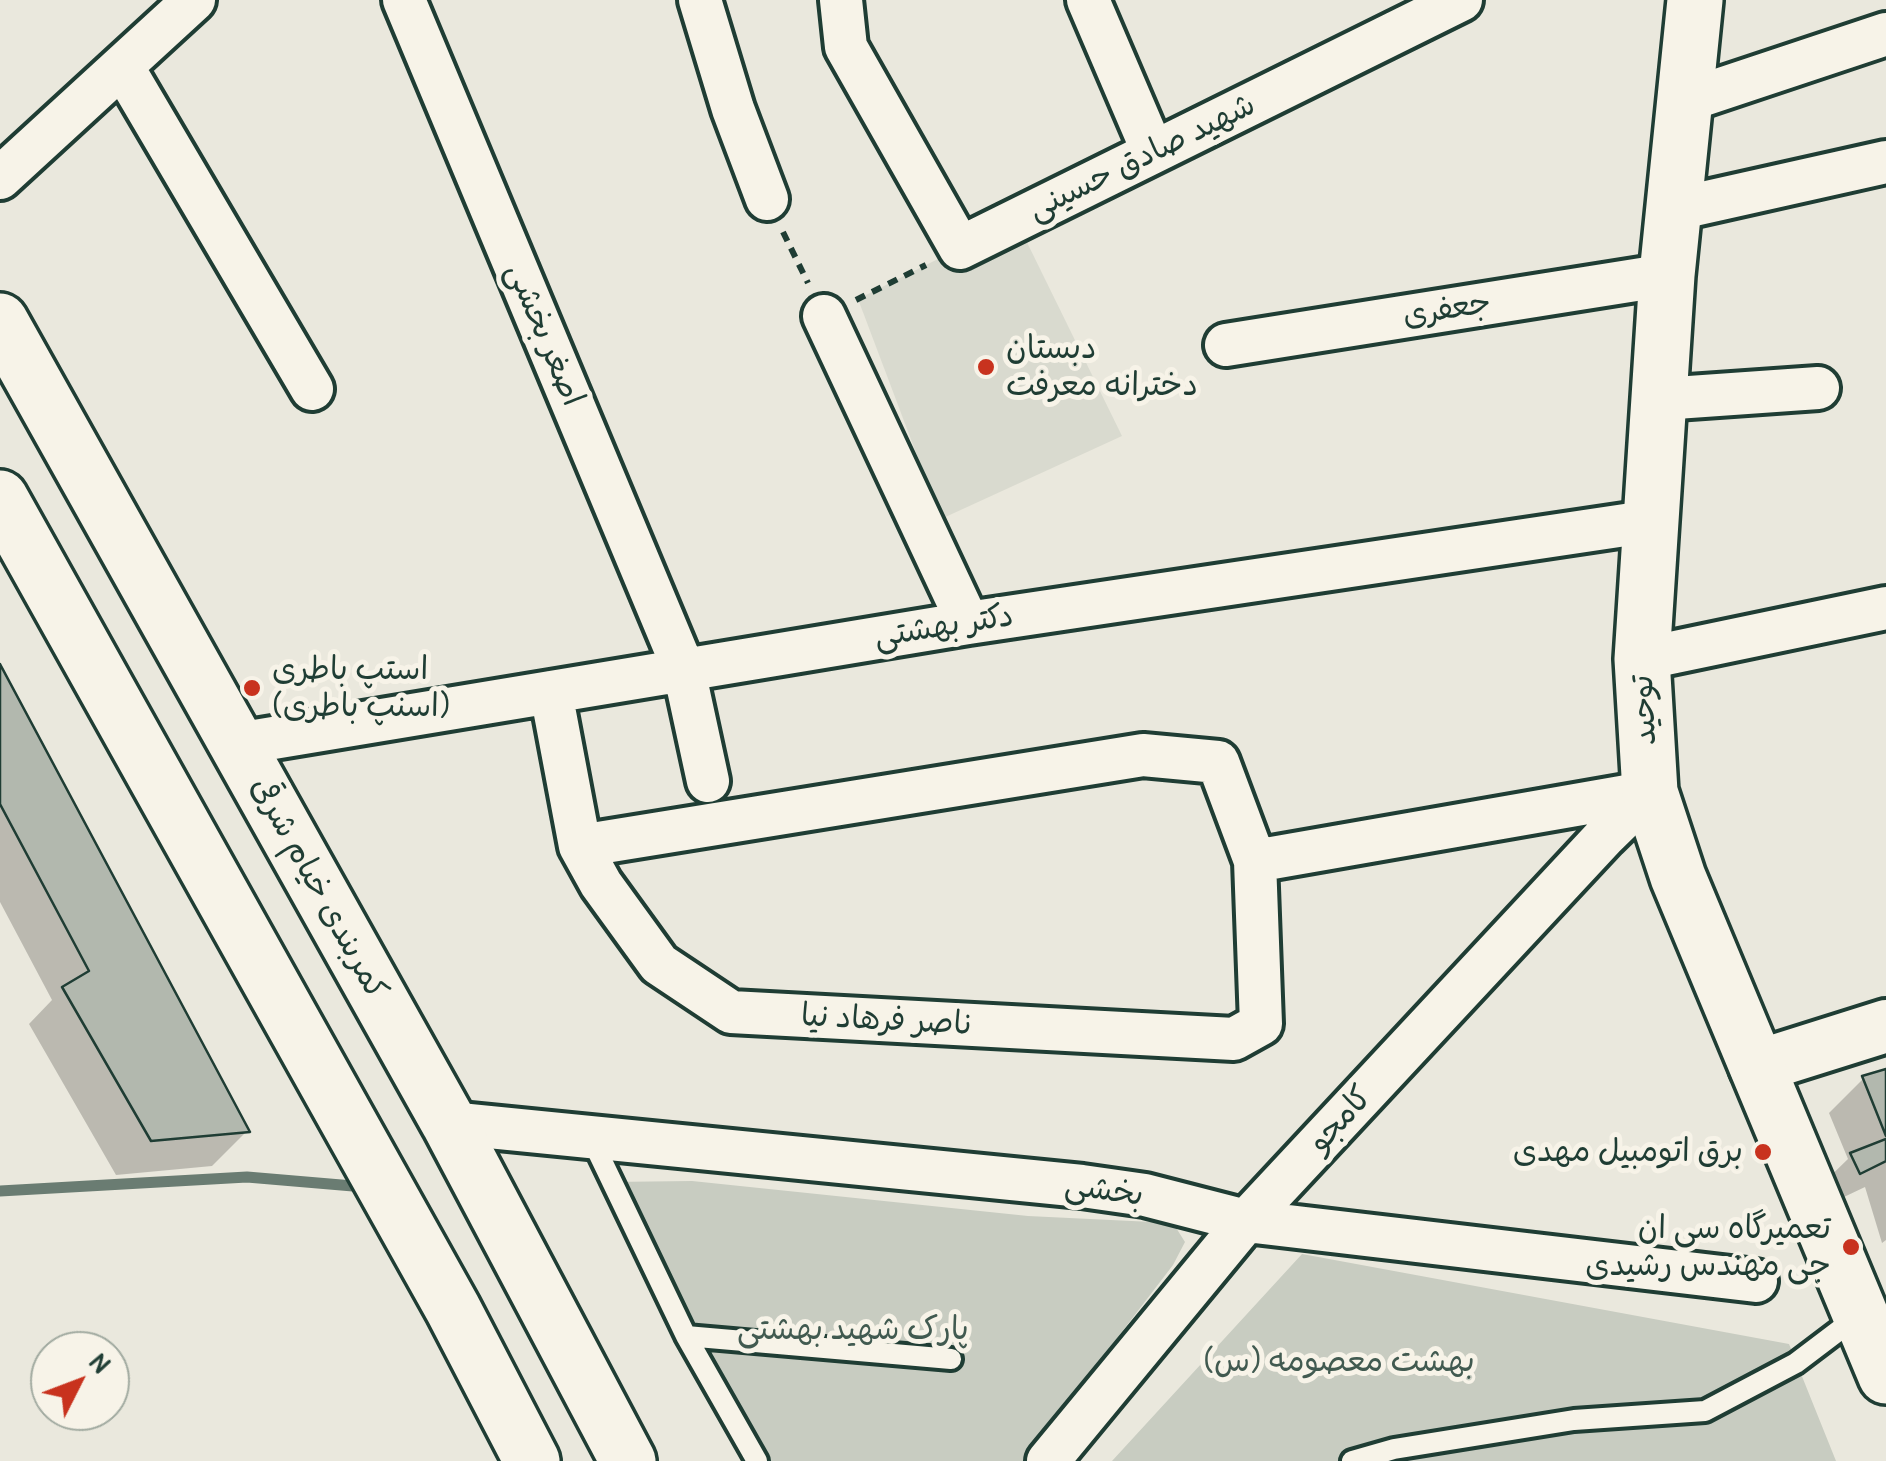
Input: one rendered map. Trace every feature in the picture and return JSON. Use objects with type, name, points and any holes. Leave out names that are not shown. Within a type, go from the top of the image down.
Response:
[{"type":"main road","name":"توحید","points":[[1695,0],[1667,275],[1642,659],[1650,792],[1678,877],[1756,1067],[1873,1306],[1886,1376]]},
{"type":"main road","name":"کمربندی خیام شرقی","points":[[0,322],[449,1123],[628,1461]]},
{"type":"main road","points":[[0,498],[454,1309],[532,1461]]},
{"type":"street","points":[[0,178],[194,0]]},
{"type":"street","name":"اصغر بخشی","points":[[404,0],[684,670],[708,781]]},
{"type":"street","points":[[700,0],[733,109],[767,199]]},
{"type":"street","points":[[841,0],[846,47],[960,248]]},
{"type":"street","points":[[1088,0],[1154,152]]},
{"type":"street","name":"شهید صادق حسینی","points":[[960,248],[1460,0]]},
{"type":"street","points":[[1685,101],[1886,34]]},
{"type":"street","points":[[122,66],[312,390]]},
{"type":"street","points":[[1676,209],[1886,162]]},
{"type":"street","name":"جعفری","points":[[1226,345],[1667,275]]},
{"type":"street","points":[[824,316],[968,623]]},
{"type":"street","points":[[1661,399],[1818,388]]},
{"type":"street","name":"دکتر بهشتی","points":[[236,744],[968,623],[1652,521]]},
{"type":"street","points":[[1642,659],[1886,608]]},
{"type":"street","name":"ناصر فرهاد نیا","points":[[551,692],[580,846],[601,884],[659,964],[731,1012],[1234,1040],[1262,1024],[1255,860]]},
{"type":"street","points":[[580,846],[1143,756],[1218,762],[1255,860],[1650,792]]},
{"type":"street","name":"کامجو","points":[[1048,1461],[1246,1221],[1650,792]]},
{"type":"street","points":[[1756,1067],[1886,1026]]},
{"type":"street","name":"بخشی","points":[[449,1123],[1082,1186],[1144,1195],[1246,1221],[1756,1282]]},
{"type":"lane","points":[[591,1138],[686,1336],[757,1461]]},
{"type":"lane","points":[[1352,1461],[1394,1449],[1574,1420],[1705,1411],[1796,1363],[1873,1306]]},
{"type":"lane","points":[[686,1336],[951,1360]]},
{"type":"path","points":[[767,199],[824,316],[960,248]]},
{"type":"shaded area","name":"دبستان دخترانه معرفت","points":[[1016,220],[1122,436],[941,519],[858,299]]},
{"type":"green space","name":"پارک شهید بهشتی","points":[[692,1181],[1028,1216],[1173,1223],[1185,1242],[1173,1265],[1023,1461],[766,1461],[610,1182]]},
{"type":"green space","name":"(بهشت معصومه (س","points":[[1302,1254],[1789,1344],[1836,1461],[1112,1461]]},
{"type":"building","points":[[0,664],[250,1132],[151,1141],[62,987],[89,971],[0,804]]},
{"type":"building","points":[[1886,1069],[1886,1136],[1862,1076]]},
{"type":"building","points":[[1886,1139],[1886,1161],[1860,1174],[1850,1153]]},
{"type":"waterway","points":[[0,1191],[247,1177],[353,1186]]},
{"type":"place","name":"دبستان دخترانه معرفت","points":[[986,367]]},
{"type":"place","name":"استپ باطری (اسنپ باطری)","points":[[252,688]]},
{"type":"place","name":"برق اتومبیل مهدی","points":[[1763,1152]]},
{"type":"place","name":"تعمیرگاه سی ان جی مهندس رشیدی","points":[[1851,1247]]}]
